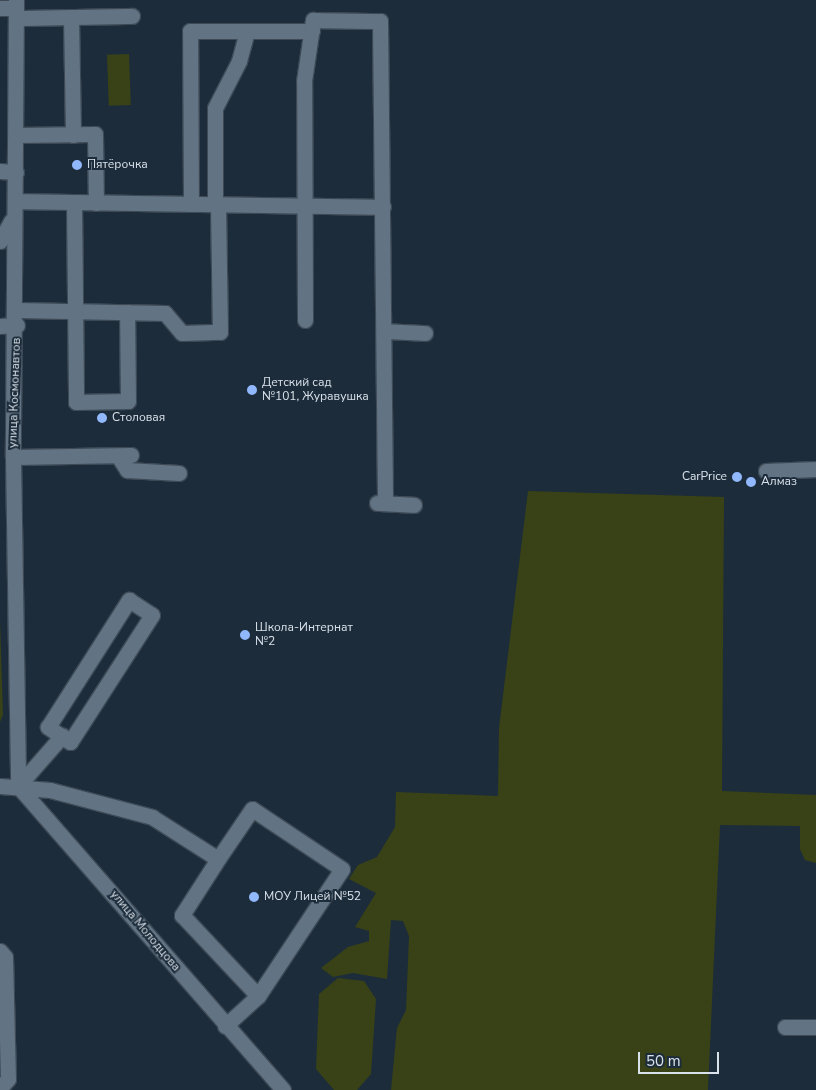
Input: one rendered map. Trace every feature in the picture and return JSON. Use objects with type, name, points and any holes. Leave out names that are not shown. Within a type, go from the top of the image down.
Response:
[{"type":"street","points":[[0,8],[16,8],[71,17],[132,16]]},
{"type":"street","name":"улица Космонавтов","points":[[16,8],[16,201],[9,221],[17,317],[13,457],[18,786]]},
{"type":"street","points":[[71,17],[72,134]]},
{"type":"street","points":[[305,320],[304,82],[313,20],[380,21],[384,331],[381,503],[414,505]]},
{"type":"street","points":[[191,204],[190,31],[312,31]]},
{"type":"street","points":[[0,326],[17,317],[75,311],[165,313],[182,333],[220,332],[215,108],[239,61],[247,31]]},
{"type":"street","points":[[16,135],[96,134],[96,203]]},
{"type":"street","points":[[0,171],[16,172]]},
{"type":"street","points":[[16,201],[383,207]]},
{"type":"street","points":[[74,202],[76,402],[128,401],[127,312]]},
{"type":"street","points":[[0,241],[9,221]]},
{"type":"street","points":[[384,331],[425,333]]},
{"type":"street","points":[[13,457],[124,455],[127,470],[179,473]]},
{"type":"street","points":[[766,471],[816,469]]},
{"type":"street","points":[[129,600],[152,615],[70,742],[62,736],[48,728],[129,600]]},
{"type":"street","points":[[18,786],[62,736]]},
{"type":"street","points":[[0,786],[18,786],[64,793],[152,817],[218,859]]},
{"type":"street","name":"улица Молодцова","points":[[18,786],[283,1090]]},
{"type":"street","points":[[226,1026],[258,996],[342,868],[252,809],[182,915],[258,996]]},
{"type":"street","points":[[0,952],[5,957],[8,1079],[0,1088]]},
{"type":"street","points":[[785,1027],[816,1027]]},
{"type":"green space","points":[[129,54],[131,105],[109,106],[107,55]]},
{"type":"green space","points":[[528,491],[724,497],[722,791],[816,795],[816,863],[805,860],[800,849],[800,826],[720,825],[708,1090],[391,1090],[397,1028],[406,1010],[409,936],[403,921],[391,920],[387,979],[353,973],[333,977],[321,968],[348,947],[369,941],[369,931],[355,927],[376,893],[349,879],[358,865],[377,857],[395,827],[396,792],[498,796],[499,728]]},
{"type":"green space","points":[[0,621],[3,715],[0,722]]},
{"type":"green space","points":[[338,978],[364,981],[376,999],[371,1074],[357,1090],[334,1090],[316,1069],[319,994]]},
{"type":"place","name":"Пятёрочка","points":[[77,165]]},
{"type":"place","name":"Детский сад №101, Журавушка","points":[[252,390]]},
{"type":"place","name":"Столовая","points":[[102,418]]},
{"type":"place","name":"CarPrice","points":[[737,477]]},
{"type":"place","name":"Алмаз","points":[[751,482]]},
{"type":"place","name":"Школа-Интернат №2","points":[[245,635]]},
{"type":"place","name":"МОУ Лицей №52","points":[[254,897]]}]
